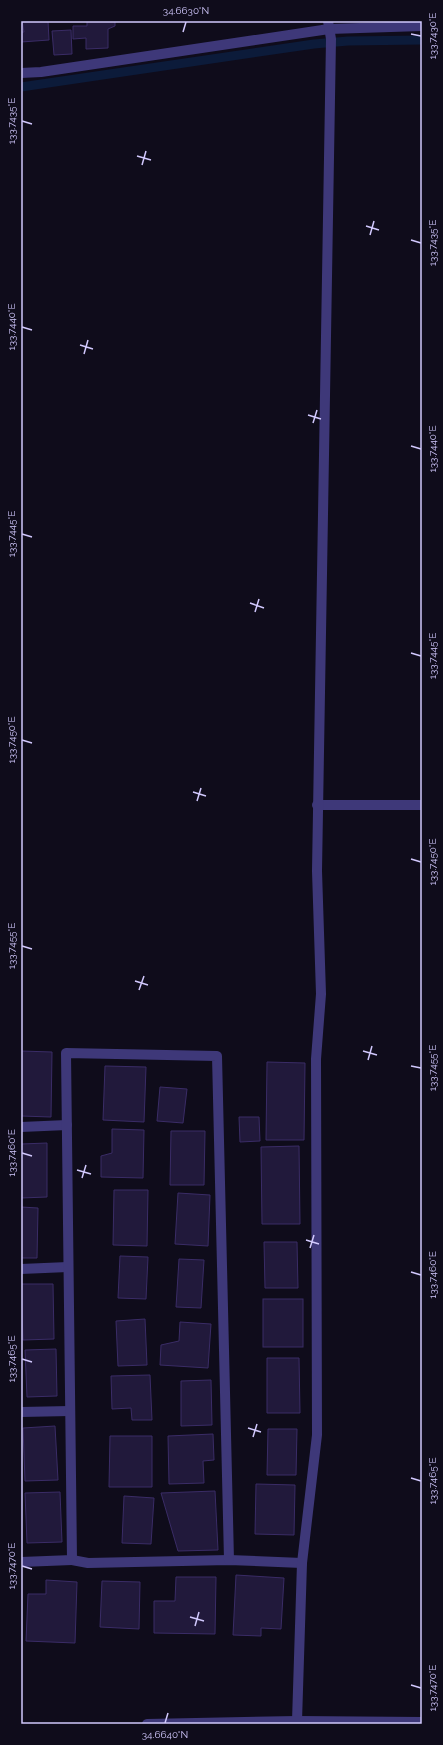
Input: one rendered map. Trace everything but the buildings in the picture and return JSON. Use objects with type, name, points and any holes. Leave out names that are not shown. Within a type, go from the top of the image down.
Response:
[{"type":"street","points":[[21,73],[49,71],[330,34],[422,26]]},
{"type":"street","points":[[297,1721],[302,1563],[317,1434],[316,1059],[321,994],[317,871],[317,805],[330,34]]},
{"type":"street","points":[[317,805],[422,805]]},
{"type":"street","points":[[72,1560],[66,1053],[217,1056],[229,1560]]},
{"type":"street","points":[[21,1127],[67,1125]]},
{"type":"street","points":[[21,1269],[68,1267]]},
{"type":"street","points":[[21,1412],[70,1411]]},
{"type":"street","points":[[21,1562],[72,1560],[88,1563],[229,1560],[302,1563]]},
{"type":"street","points":[[147,1724],[297,1721],[422,1722]]},
{"type":"waterway","points":[[21,87],[314,44],[348,41],[422,40]]}]
